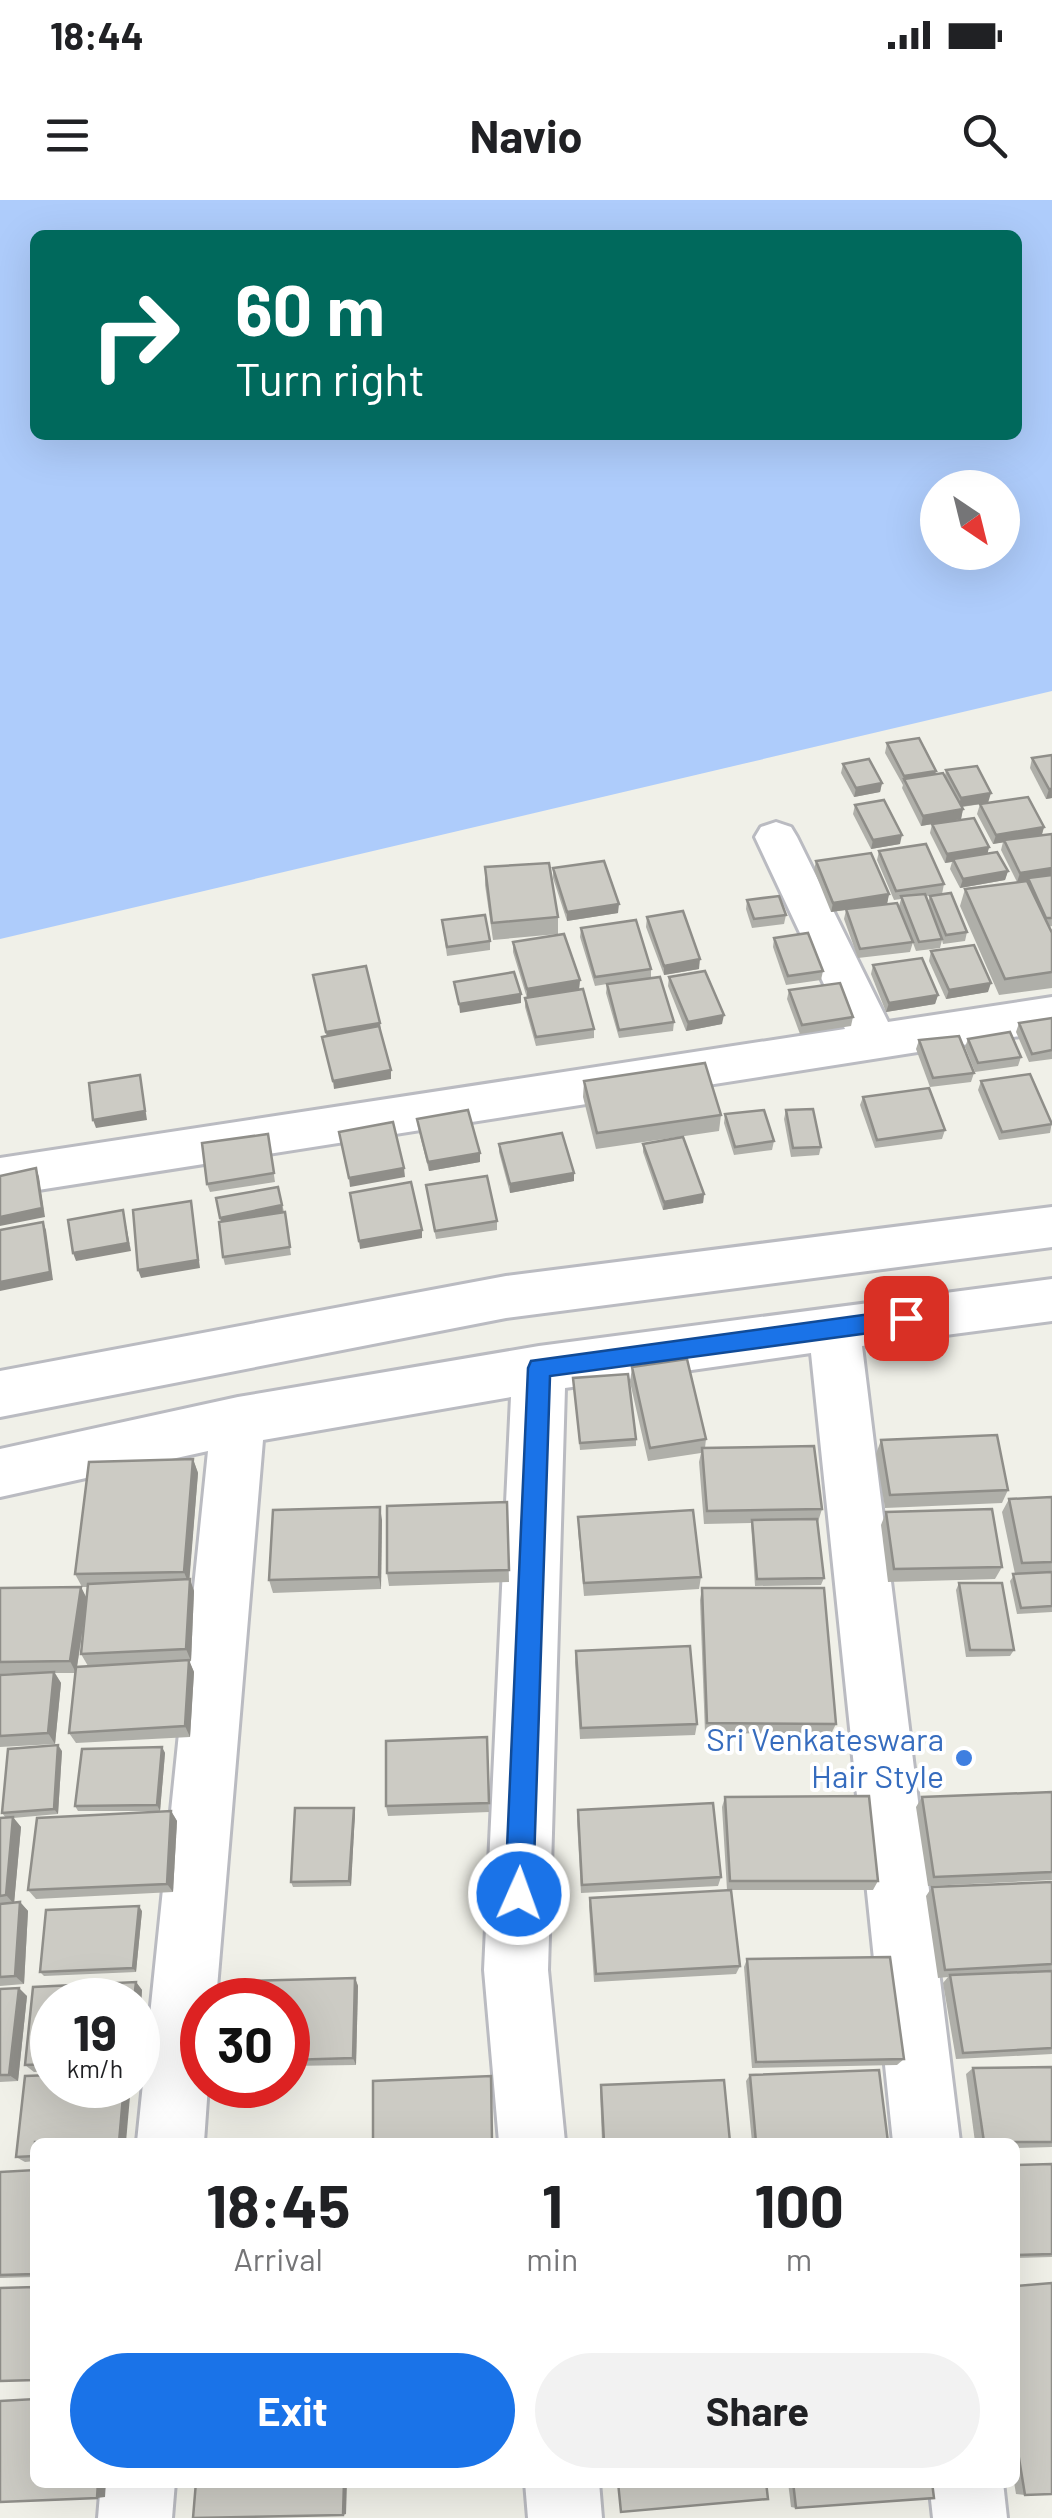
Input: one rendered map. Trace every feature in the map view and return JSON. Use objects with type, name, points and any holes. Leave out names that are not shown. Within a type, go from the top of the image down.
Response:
[{"type":"street","points":[[776,837],[874,1040]]},
{"type":"street","points":[[0,1177],[1052,1014]]},
{"type":"street","points":[[0,1394],[506,1298],[1052,1228]]},
{"type":"street","points":[[0,1472],[238,1420],[539,1368],[1052,1300]]},
{"type":"street","points":[[834,1328],[927,2138]]},
{"type":"street","points":[[532,2138],[516,1970],[539,1368]]},
{"type":"street","points":[[170,2138],[238,1420]]},
{"type":"street","points":[[135,2518],[138,2488]]},
{"type":"street","points":[[562,2488],[565,2518]]},
{"type":"street","points":[[967,2488],[970,2518]]},
{"type":"water","points":[[0,200],[1052,200],[1052,691],[0,939]]},
{"type":"building","points":[[919,738],[936,771],[904,776],[887,743]]},
{"type":"building","points":[[1052,755],[1052,789],[1049,789],[1032,758]]},
{"type":"building","points":[[869,759],[882,783],[856,788],[843,764]]},
{"type":"building","points":[[977,766],[991,793],[961,798],[946,770]]},
{"type":"building","points":[[943,773],[963,809],[923,816],[904,779]]},
{"type":"building","points":[[1028,797],[1044,827],[996,835],[980,804]]},
{"type":"building","points":[[884,800],[902,835],[873,840],[855,805]]},
{"type":"building","points":[[974,818],[989,847],[947,854],[932,824]]},
{"type":"building","points":[[1052,834],[1052,868],[1020,873],[1004,840]]},
{"type":"building","points":[[926,844],[944,884],[896,891],[879,851]]},
{"type":"building","points":[[997,852],[1008,871],[963,879],[953,859]]},
{"type":"building","points":[[871,853],[889,894],[833,903],[816,861]]},
{"type":"building","points":[[604,861],[619,904],[567,912],[553,868]]},
{"type":"building","points":[[549,863],[558,917],[492,923],[485,867]]},
{"type":"building","points":[[1052,875],[1052,918],[1046,918],[1028,878]]},
{"type":"building","points":[[1027,881],[1052,933],[1052,972],[1005,979],[965,889]]},
{"type":"building","points":[[951,893],[967,932],[946,935],[930,896]]},
{"type":"building","points":[[925,894],[942,939],[919,942],[901,896]]},
{"type":"building","points":[[779,896],[786,915],[754,919],[747,900]]},
{"type":"building","points":[[897,903],[913,942],[860,949],[846,909]]},
{"type":"building","points":[[683,911],[700,959],[664,966],[647,917]]},
{"type":"building","points":[[485,915],[490,941],[447,947],[442,920]]},
{"type":"building","points":[[636,920],[651,969],[595,977],[581,928]]},
{"type":"building","points":[[808,933],[823,971],[788,976],[774,938]]},
{"type":"building","points":[[564,934],[580,980],[527,989],[513,942]]},
{"type":"building","points":[[974,945],[991,983],[949,990],[931,951]]},
{"type":"building","points":[[922,958],[938,995],[889,1003],[873,965]]},
{"type":"building","points":[[366,966],[380,1023],[326,1032],[313,975]]},
{"type":"building","points":[[705,971],[724,1015],[688,1022],[669,977]]},
{"type":"building","points":[[514,972],[521,994],[459,1004],[454,982]]},
{"type":"building","points":[[660,977],[674,1022],[619,1030],[607,984]]},
{"type":"building","points":[[840,983],[853,1017],[802,1025],[789,990]]},
{"type":"building","points":[[583,989],[594,1029],[536,1037],[525,998]]},
{"type":"building","points":[[1052,1018],[1052,1050],[1032,1054],[1019,1023]]},
{"type":"building","points":[[379,1026],[391,1070],[333,1081],[322,1037]]},
{"type":"building","points":[[1010,1032],[1021,1057],[978,1063],[968,1039]]},
{"type":"building","points":[[959,1036],[974,1073],[933,1078],[919,1040]]},
{"type":"building","points":[[705,1063],[721,1115],[597,1133],[584,1081]]},
{"type":"building","points":[[1030,1074],[1052,1124],[1002,1132],[981,1081]]},
{"type":"building","points":[[140,1075],[145,1111],[93,1120],[89,1083]]},
{"type":"building","points":[[929,1088],[945,1130],[877,1140],[863,1097]]},
{"type":"building","points":[[813,1109],[821,1147],[793,1148],[786,1110]]},
{"type":"building","points":[[468,1110],[480,1153],[428,1162],[417,1119]]},
{"type":"building","points":[[764,1110],[774,1141],[735,1147],[725,1114]]},
{"type":"building","points":[[393,1122],[404,1168],[349,1178],[339,1132]]},
{"type":"building","points":[[562,1133],[574,1173],[510,1184],[499,1144]]},
{"type":"building","points":[[268,1134],[274,1173],[207,1184],[202,1143]]},
{"type":"building","points":[[683,1137],[704,1194],[664,1202],[643,1144]]},
{"type":"building","points":[[36,1168],[42,1208],[0,1217],[0,1176]]},
{"type":"building","points":[[487,1176],[497,1221],[435,1231],[426,1185]]},
{"type":"building","points":[[411,1182],[422,1230],[359,1241],[350,1193]]},
{"type":"building","points":[[278,1187],[282,1205],[220,1218],[216,1198]]},
{"type":"building","points":[[191,1201],[198,1260],[138,1270],[133,1210]]},
{"type":"building","points":[[123,1210],[128,1243],[73,1253],[68,1220]]},
{"type":"building","points":[[285,1212],[290,1247],[223,1257],[219,1222]]},
{"type":"building","points":[[43,1222],[50,1272],[0,1282],[0,1230]]},
{"type":"building","points":[[687,1359],[706,1439],[650,1448],[632,1367]]},
{"type":"building","points":[[628,1374],[636,1439],[580,1443],[573,1378]]},
{"type":"building","points":[[997,1435],[1008,1490],[890,1495],[881,1440]]},
{"type":"building","points":[[814,1446],[822,1509],[707,1511],[702,1448]]},
{"type":"building","points":[[193,1459],[184,1572],[75,1574],[89,1462]]},
{"type":"building","points":[[1052,1497],[1052,1562],[1022,1563],[1009,1499]]},
{"type":"building","points":[[507,1502],[509,1570],[387,1573],[387,1506]]},
{"type":"building","points":[[380,1507],[379,1577],[269,1580],[273,1510]]},
{"type":"building","points":[[992,1509],[1002,1567],[894,1569],[886,1512]]},
{"type":"building","points":[[693,1510],[701,1577],[584,1583],[578,1517]]},
{"type":"building","points":[[817,1519],[824,1578],[757,1579],[752,1520]]},
{"type":"building","points":[[1052,1572],[1052,1606],[1021,1608],[1013,1574]]},
{"type":"building","points":[[190,1579],[186,1649],[81,1654],[88,1584]]},
{"type":"building","points":[[959,1583],[1002,1583],[1014,1650],[970,1650]]},
{"type":"building","points":[[81,1587],[70,1661],[0,1662],[0,1588]]},
{"type":"building","points":[[702,1588],[824,1588],[836,1724],[707,1723]]},
{"type":"building","points":[[690,1646],[697,1724],[581,1728],[576,1651]]},
{"type":"building","points":[[189,1660],[185,1726],[69,1733],[76,1667]]},
{"type":"building","points":[[54,1672],[48,1733],[0,1736],[0,1675]]},
{"type":"building","points":[[487,1737],[489,1803],[386,1806],[386,1741]]},
{"type":"building","points":[[58,1745],[54,1809],[2,1813],[8,1749]]},
{"type":"building","points":[[162,1747],[157,1805],[75,1806],[82,1749]]},
{"type":"building","points":[[1052,1792],[1052,1872],[934,1877],[922,1797]]},
{"type":"building","points":[[869,1796],[878,1881],[730,1881],[725,1797]]},
{"type":"building","points":[[713,1803],[721,1877],[582,1885],[578,1810]]},
{"type":"building","points":[[295,1808],[354,1808],[349,1881],[291,1882]]},
{"type":"building","points":[[171,1811],[167,1884],[28,1890],[37,1818]]},
{"type":"building","points":[[13,1817],[6,1895],[0,1896],[0,1818]]},
{"type":"building","points":[[1052,1882],[1052,1964],[945,1970],[932,1887]]},
{"type":"building","points":[[731,1890],[740,1966],[596,1974],[590,1898]]},
{"type":"building","points":[[20,1902],[15,1976],[0,1977],[0,1904]]},
{"type":"building","points":[[139,1906],[133,1968],[40,1972],[46,1910]]},
{"type":"building","points":[[890,1957],[904,2059],[756,2062],[747,1959]]},
{"type":"building","points":[[1052,1971],[1052,2048],[963,2053],[950,1975]]},
{"type":"building","points":[[355,1978],[353,2058],[310,2059],[310,1979]]},
{"type":"building","points":[[19,1988],[9,2075],[0,2075],[0,1989]]},
{"type":"building","points":[[30,2016],[30,2065],[25,2065]]},
{"type":"building","points":[[1052,2067],[1052,2142],[983,2138],[973,2068]]},
{"type":"building","points":[[879,2070],[888,2138],[756,2138],[750,2075]]},
{"type":"building","points":[[25,2076],[30,2076],[30,2108],[122,2108],[119,2138],[30,2138],[30,2156],[16,2157]]},
{"type":"building","points":[[491,2076],[492,2138],[373,2138],[373,2081]]},
{"type":"building","points":[[724,2080],[730,2138],[604,2138],[601,2085]]},
{"type":"building","points":[[1052,2164],[1052,2254],[1020,2255],[1020,2165]]},
{"type":"building","points":[[30,2170],[30,2274],[0,2275],[0,2172]]},
{"type":"building","points":[[1052,2283],[1052,2494],[1025,2495],[1020,2464],[1020,2286]]},
{"type":"building","points":[[30,2287],[30,2380],[0,2381],[0,2288]]},
{"type":"building","points":[[30,2399],[30,2488],[98,2488],[97,2498],[0,2502],[0,2401]]},
{"type":"building","points":[[196,2488],[344,2488],[343,2515],[193,2518]]},
{"type":"building","points":[[619,2488],[767,2488],[768,2499],[621,2512]]},
{"type":"building","points":[[794,2488],[933,2488],[934,2498],[796,2508]]},
{"type":"place","name":"Sri Venkateswara Hair Style","points":[[964,1758]]},
{"type":"route","points":[[519,1894],[539,1368],[906,1318]]}]
